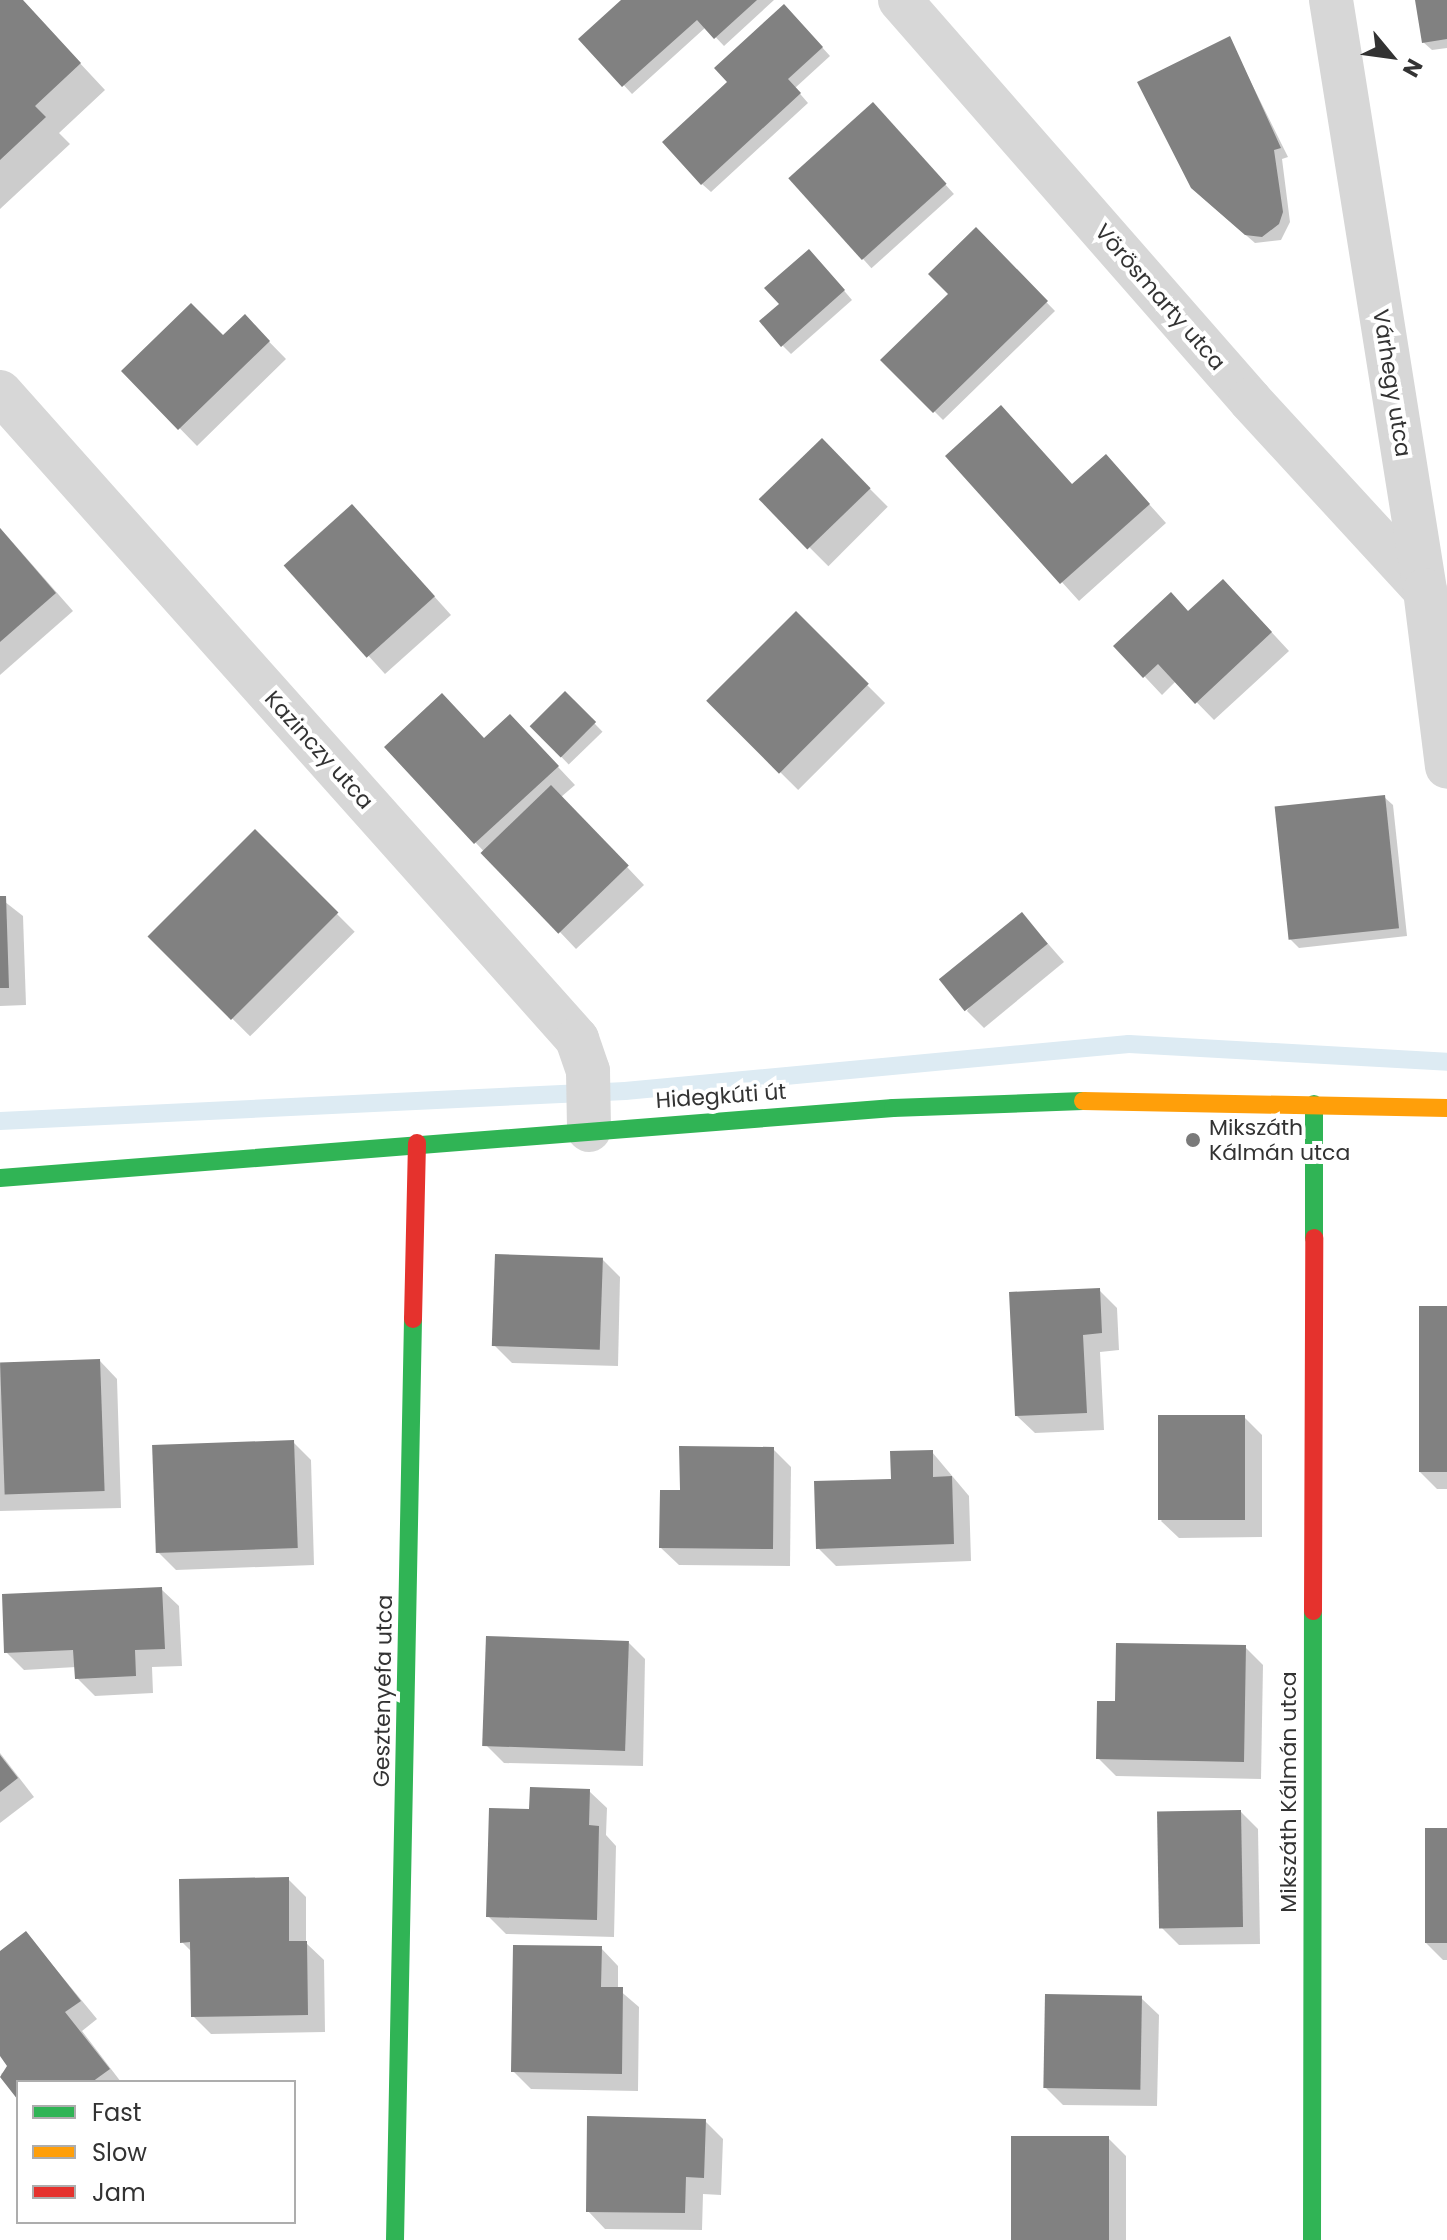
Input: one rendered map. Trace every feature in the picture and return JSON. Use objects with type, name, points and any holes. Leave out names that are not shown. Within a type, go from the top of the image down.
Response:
[{"type":"street","name":"Vörösmarty utca","points":[[900,0],[1240,389],[1425,590]]},
{"type":"street","name":"Várhegy utca","points":[[1331,0],[1425,590],[1447,767]]},
{"type":"street","name":"Kazinczy utca","points":[[0,392],[577,1039],[589,1107]]},
{"type":"street","name":"Hidegkúti út","points":[[0,1178],[417,1143],[589,1107],[908,1107],[1118,1100],[1447,1108]]},
{"type":"street","name":"Mikszáth Kálmán utca","points":[[1312,2240],[1314,1104]]},
{"type":"street","name":"Gesztenyefa utca","points":[[395,2240],[417,1143]]},
{"type":"building","points":[[0,0],[23,0],[81,63],[35,106],[46,117],[0,160]]},
{"type":"building","points":[[621,0],[757,0],[714,39],[697,20],[622,87],[578,39]]},
{"type":"building","points":[[1415,0],[1447,0],[1447,39],[1422,43]]},
{"type":"building","points":[[784,4],[823,47],[788,79],[801,93],[701,185],[662,142],[727,82],[714,68]]},
{"type":"building","points":[[1230,36],[1281,148],[1274,150],[1283,212],[1279,224],[1262,237],[1245,235],[1191,188],[1137,82]]},
{"type":"building","points":[[873,102],[947,184],[862,260],[788,178]]},
{"type":"building","points":[[976,227],[1048,301],[933,413],[880,360],[948,294],[928,274]]},
{"type":"building","points":[[809,249],[845,290],[781,347],[759,321],[779,304],[764,288]]},
{"type":"building","points":[[191,303],[223,335],[245,314],[270,341],[178,430],[121,371]]},
{"type":"building","points":[[1001,405],[1072,484],[1106,454],[1150,504],[1060,584],[945,456]]},
{"type":"building","points":[[822,438],[871,488],[807,549],[759,499]]},
{"type":"building","points":[[352,504],[435,596],[367,658],[284,566]]},
{"type":"building","points":[[0,528],[56,593],[0,642]]},
{"type":"building","points":[[1223,579],[1272,632],[1195,704],[1158,664],[1143,678],[1113,646],[1171,592],[1188,611]]},
{"type":"building","points":[[796,611],[869,684],[779,774],[706,701]]},
{"type":"building","points":[[565,691],[596,722],[561,757],[530,726]]},
{"type":"building","points":[[442,693],[484,738],[510,714],[559,766],[474,844],[384,747]]},
{"type":"building","points":[[551,785],[629,866],[558,934],[481,853]]},
{"type":"building","points":[[1385,795],[1399,928],[1289,940],[1275,807]]},
{"type":"building","points":[[255,829],[338,912],[231,1020],[148,936]]},
{"type":"building","points":[[0,896],[6,896],[9,988],[0,988]]},
{"type":"building","points":[[1022,912],[1048,944],[965,1011],[939,979]]},
{"type":"building","points":[[495,1254],[603,1258],[600,1350],[492,1346]]},
{"type":"building","points":[[1100,1288],[1102,1333],[1083,1335],[1087,1413],[1015,1416],[1009,1292]]},
{"type":"building","points":[[1419,1306],[1447,1306],[1447,1472],[1419,1472]]},
{"type":"building","points":[[100,1359],[105,1491],[5,1494],[0,1362]]},
{"type":"building","points":[[1158,1415],[1245,1415],[1245,1520],[1158,1520]]},
{"type":"building","points":[[294,1440],[298,1548],[156,1553],[152,1445]]},
{"type":"building","points":[[679,1446],[774,1447],[773,1549],[659,1548],[660,1490],[680,1490]]},
{"type":"building","points":[[933,1450],[933,1477],[952,1476],[954,1544],[816,1549],[814,1481],[891,1479],[890,1451]]},
{"type":"building","points":[[162,1587],[165,1649],[135,1650],[136,1676],[75,1679],[73,1650],[4,1653],[2,1594]]},
{"type":"building","points":[[486,1636],[629,1641],[625,1751],[482,1746]]},
{"type":"building","points":[[1116,1643],[1246,1645],[1244,1762],[1096,1759],[1097,1701],[1115,1701]]},
{"type":"building","points":[[0,1755],[18,1778],[0,1792]]},
{"type":"building","points":[[530,1787],[590,1789],[589,1825],[599,1826],[597,1920],[486,1917],[489,1808],[529,1809]]},
{"type":"building","points":[[1241,1810],[1243,1927],[1159,1928],[1157,1811]]},
{"type":"building","points":[[1425,1828],[1447,1828],[1447,1943],[1425,1943]]},
{"type":"building","points":[[289,1877],[289,1941],[307,1941],[308,2015],[191,2017],[190,1942],[180,1943],[179,1879]]},
{"type":"building","points":[[26,1931],[81,2001],[65,2012],[110,2069],[95,2080],[16,2080],[16,2097],[0,2077],[7,2066],[0,2056],[0,1951]]},
{"type":"building","points":[[513,1945],[602,1946],[601,1987],[623,1987],[622,2074],[511,2072]]},
{"type":"building","points":[[1045,1994],[1142,1996],[1140,2090],[1043,2088]]},
{"type":"building","points":[[587,2116],[706,2119],[704,2178],[686,2177],[685,2213],[586,2212]]},
{"type":"building","points":[[1011,2136],[1109,2136],[1109,2240],[1011,2240]]},
{"type":"waterway","points":[[0,1121],[625,1091],[1129,1044],[1447,1062]]},
{"type":"traffic: fast","points":[[0,1178],[893,1108],[1083,1101]]},
{"type":"traffic: fast","points":[[1314,1104],[1314,1238]]},
{"type":"traffic: fast","points":[[395,2240],[413,1319]]},
{"type":"traffic: fast","points":[[1312,2240],[1313,1611]]},
{"type":"traffic: slow","points":[[1083,1101],[1447,1108]]},
{"type":"traffic: jam","points":[[413,1319],[417,1143]]},
{"type":"traffic: jam","points":[[1313,1611],[1314,1238]]},
{"type":"place","name":"Mikszáth Kálmán utca","points":[[1193,1140]]}]
